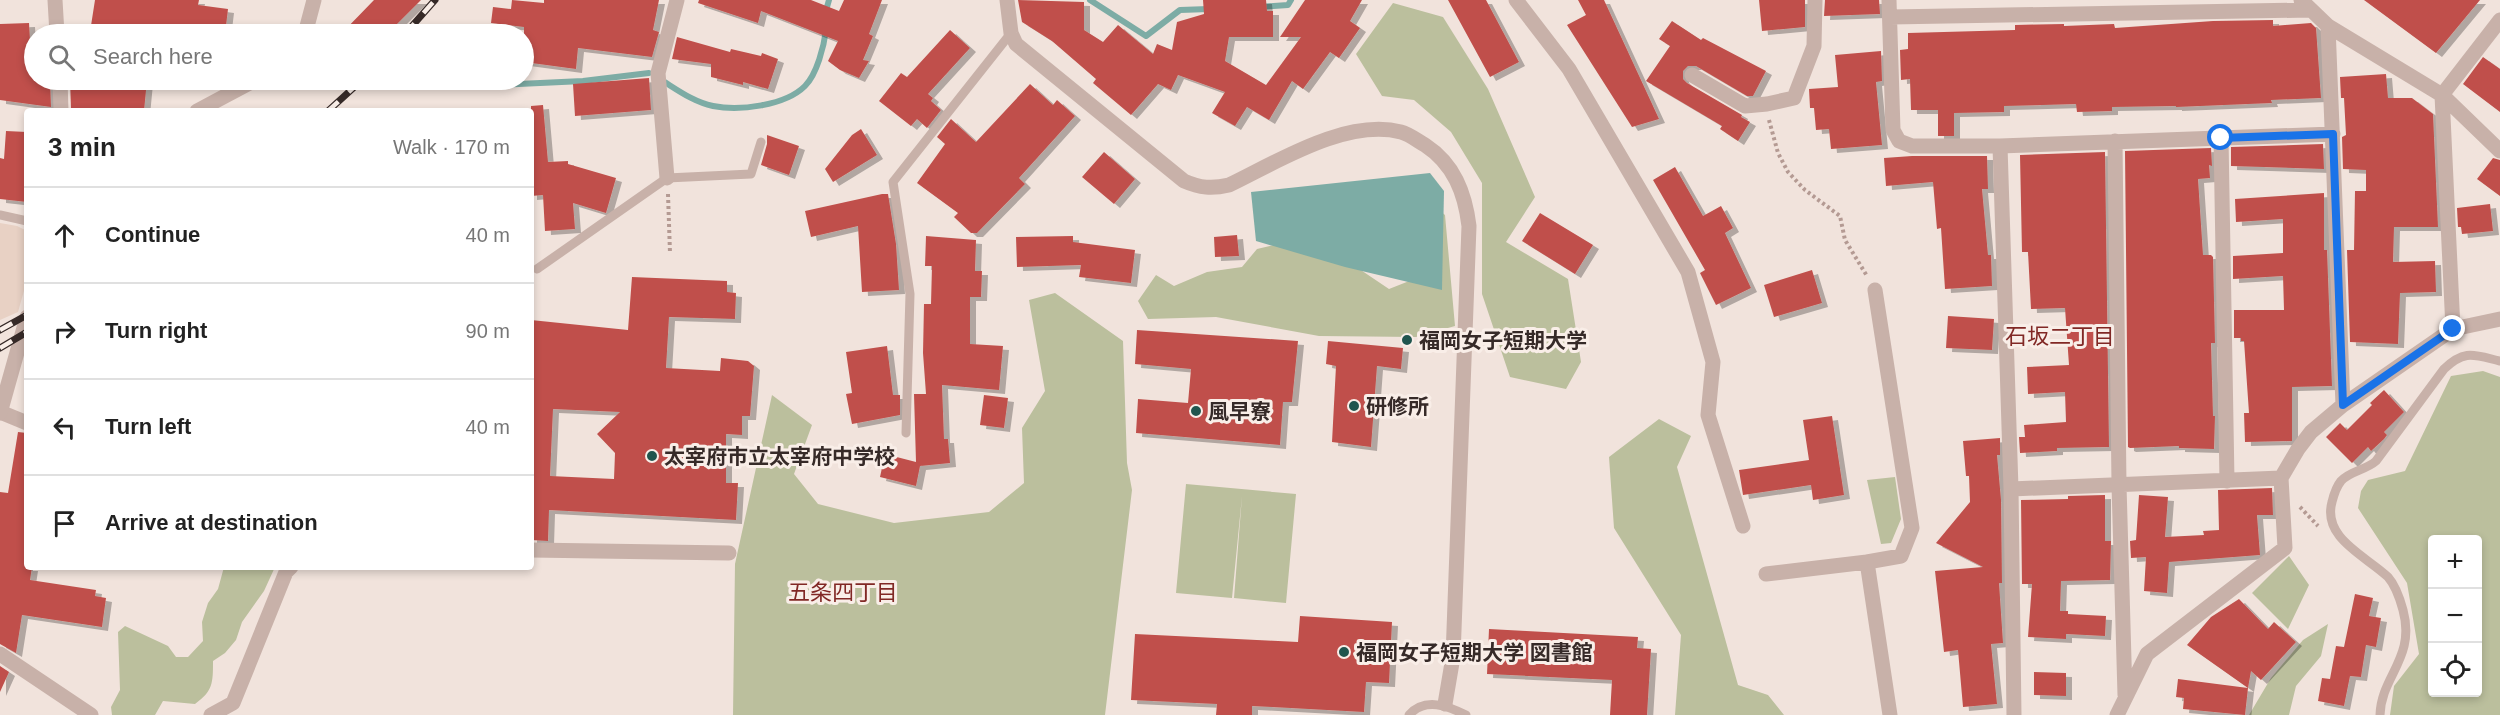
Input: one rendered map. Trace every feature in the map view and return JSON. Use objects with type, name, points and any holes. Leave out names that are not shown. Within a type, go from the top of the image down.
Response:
[{"type":"street","points":[[55,0],[56,24]]},
{"type":"street","points":[[307,24],[314,0]]},
{"type":"street","points":[[667,178],[658,73],[677,0]]},
{"type":"street","points":[[1007,0],[1011,33],[1016,44],[1184,181],[1201,188],[1229,185],[1324,141],[1364,130],[1384,129],[1403,133],[1435,151],[1449,166],[1467,206],[1469,226],[1454,645],[1445,704]]},
{"type":"street","points":[[1516,0],[1569,69],[1688,272],[1713,362],[1708,415],[1743,526]]},
{"type":"street","points":[[1692,75],[1745,106],[1794,98],[1814,46],[1815,0]]},
{"type":"street","points":[[1889,0],[1893,130],[1899,141],[1912,146],[2000,146],[2333,134]]},
{"type":"street","points":[[1890,17],[2306,5],[2328,26],[2442,95],[2500,151]]},
{"type":"street","points":[[2453,329],[2442,95],[2500,20]]},
{"type":"street","points":[[2328,26],[2343,405]]},
{"type":"street","points":[[61,90],[62,108]]},
{"type":"street","points":[[203,108],[236,90]]},
{"type":"street","points":[[2221,138],[2227,481]]},
{"type":"street","points":[[2115,141],[2119,485],[2125,698]]},
{"type":"street","points":[[2000,146],[2011,489],[2014,715]]},
{"type":"street","points":[[1767,574],[1901,556],[1912,528],[1875,290]]},
{"type":"street","points":[[2117,715],[2146,654],[2285,548],[2281,478],[2305,439],[2343,405],[2453,329],[2500,318]]},
{"type":"street","points":[[24,327],[0,413],[24,422]]},
{"type":"street","points":[[2011,489],[2281,478]]},
{"type":"street","points":[[534,550],[729,553]]},
{"type":"street","points":[[1867,562],[1890,715]]},
{"type":"street","points":[[211,715],[233,704],[288,570]]},
{"type":"street","points":[[0,654],[85,713]]},
{"type":"lane","points":[[906,433],[910,294],[893,182],[1011,33]]},
{"type":"lane","points":[[537,269],[667,178],[751,174],[761,142]]},
{"type":"lane","points":[[0,215],[24,219]]},
{"type":"lane","points":[[2380,715],[2383,699],[2403,654],[2406,634],[2404,611],[2395,586],[2343,541],[2333,528],[2329,518],[2336,490],[2346,477],[2368,468],[2376,461],[2451,362],[2468,354],[2500,361]]},
{"type":"lane","points":[[1409,715],[1420,707],[1445,704],[1466,715]]},
{"type":"path","points":[[1767,104],[1778,153],[1788,172],[1805,190],[1840,216],[1845,240],[1875,290]]},
{"type":"path","points":[[667,178],[670,253]]},
{"type":"green space","points":[[1393,3],[1443,17],[1488,89],[1535,197],[1506,242],[1568,279],[1581,362],[1566,389],[1510,377],[1482,294],[1482,183],[1451,132],[1414,100],[1382,96],[1356,54]]},
{"type":"green space","points":[[1412,187],[1445,215],[1455,326],[1416,337],[1319,336],[1216,317],[1148,319],[1138,301],[1156,275],[1174,286],[1207,272],[1242,267],[1257,249],[1286,242],[1334,252],[1389,289],[1427,274]]},
{"type":"green space","points":[[1055,293],[1123,341],[1127,463],[1132,490],[1105,715],[733,715],[735,564],[772,395],[812,425],[794,474],[818,504],[894,523],[989,512],[1024,483],[1022,428],[1045,391],[1029,300]]},
{"type":"green space","points":[[2483,371],[2500,377],[2500,715],[2390,715],[2394,686],[2419,654],[2407,583],[2358,508],[2361,491],[2368,480],[2405,471],[2451,376]]},
{"type":"green space","points":[[1659,419],[1691,436],[1677,467],[1738,685],[1768,695],[1784,715],[1675,715],[1681,635],[1614,528],[1609,457]]},
{"type":"green space","points":[[1895,477],[1901,519],[1891,543],[1881,544],[1867,480]]},
{"type":"green space","points":[[1186,484],[1296,494],[1286,603],[1234,598],[1242,496],[1232,598],[1176,593]]},
{"type":"green space","points":[[2289,556],[2309,585],[2288,629],[2252,593]]},
{"type":"green space","points":[[223,570],[274,570],[264,591],[242,622],[236,640],[225,653],[213,661],[211,686],[195,704],[163,701],[155,715],[112,715],[111,707],[120,690],[118,632],[125,626],[168,646],[176,657],[188,657],[203,641],[202,622],[208,603],[218,589]]},
{"type":"green space","points":[[2328,624],[2321,656],[2296,686],[2289,715],[2249,715],[2271,678],[2303,640]]},
{"type":"shaded area","points":[[0,223],[24,230],[24,291],[18,312],[0,320]]},
{"type":"water","points":[[1430,173],[1444,191],[1442,290],[1345,267],[1256,241],[1251,192]]},
{"type":"building","points":[[95,0],[199,0],[198,5],[228,9],[226,24],[91,24]]},
{"type":"building","points":[[374,0],[421,0],[397,24],[351,24]]},
{"type":"building","points":[[512,0],[544,3],[544,0],[659,0],[653,30],[659,32],[652,57],[578,48],[576,69],[534,63],[534,24],[491,23],[493,7],[511,9]]},
{"type":"building","points":[[699,0],[811,0],[839,11],[844,0],[882,0],[869,34],[873,36],[863,60],[869,61],[859,78],[840,70],[828,61],[838,41],[761,11],[758,23],[698,3]]},
{"type":"building","points":[[1018,0],[1084,2],[1084,30],[1103,42],[1118,25],[1153,54],[1157,44],[1172,50],[1177,22],[1204,14],[1203,0],[1266,0],[1267,11],[1273,11],[1273,37],[1229,37],[1225,61],[1266,85],[1301,37],[1280,37],[1305,0],[1362,0],[1350,21],[1360,28],[1339,58],[1330,52],[1303,89],[1292,81],[1269,120],[1247,107],[1235,126],[1212,113],[1225,92],[1178,75],[1171,90],[1158,84],[1131,115],[1093,83],[1096,79],[1052,41],[1022,22]]},
{"type":"building","points":[[1448,0],[1486,0],[1519,62],[1490,77]]},
{"type":"building","points":[[1578,0],[1604,0],[1659,119],[1632,127],[1567,25],[1586,15]]},
{"type":"building","points":[[1759,0],[1805,0],[1805,27],[1762,31]]},
{"type":"building","points":[[1825,0],[1879,0],[1880,14],[1824,16]]},
{"type":"building","points":[[2364,0],[2480,0],[2436,53]]},
{"type":"building","points":[[2273,20],[2273,26],[2311,23],[2316,28],[2321,98],[2271,100],[2272,103],[2112,107],[2112,111],[2077,112],[2076,104],[2004,106],[2004,112],[1954,113],[1954,136],[1938,136],[1938,110],[1911,110],[1910,79],[1901,80],[1900,50],[1908,49],[1908,33],[2015,30],[2015,25],[2114,24],[2115,28],[2213,21]]},
{"type":"building","points":[[1672,21],[1701,40],[1703,38],[1766,71],[1753,96],[1747,96],[1696,66],[1688,66],[1683,71],[1683,79],[1687,83],[1750,122],[1738,141],[1720,129],[1722,126],[1646,81],[1670,46],[1659,39]]},
{"type":"building","points":[[29,23],[24,24],[24,90],[50,90],[51,107],[0,100],[0,24]]},
{"type":"building","points":[[950,30],[970,48],[928,94],[933,98],[931,101],[941,110],[927,128],[917,119],[911,126],[879,101],[901,73],[907,77]]},
{"type":"building","points":[[677,37],[730,52],[731,49],[761,56],[762,53],[778,59],[768,89],[711,77],[711,64],[672,59]]},
{"type":"building","points":[[1881,51],[1882,81],[1876,82],[1882,145],[1831,149],[1829,129],[1816,130],[1814,108],[1810,108],[1809,89],[1838,87],[1835,55]]},
{"type":"building","points":[[2483,57],[2500,69],[2500,112],[2463,84]]},
{"type":"building","points":[[2386,74],[2388,98],[2412,98],[2433,114],[2438,227],[2394,227],[2393,262],[2435,261],[2436,292],[2400,293],[2398,344],[2350,342],[2347,250],[2354,250],[2355,191],[2366,191],[2366,170],[2343,169],[2342,137],[2346,135],[2344,98],[2341,98],[2340,77]]},
{"type":"building","points":[[649,78],[651,110],[575,116],[573,84]]},
{"type":"building","points":[[1030,84],[1053,105],[1057,100],[1075,116],[1019,178],[1025,184],[977,233],[971,233],[954,217],[958,213],[917,183],[945,144],[937,137],[951,119],[976,142]]},
{"type":"building","points":[[70,90],[146,90],[144,108],[71,108]]},
{"type":"building","points":[[543,105],[548,162],[568,161],[568,164],[616,178],[606,213],[573,203],[575,229],[545,231],[543,195],[534,196],[534,108],[531,106]]},
{"type":"building","points":[[861,129],[877,155],[833,182],[825,169],[852,135]]},
{"type":"building","points":[[6,131],[24,132],[24,202],[0,199],[0,158],[4,159]]},
{"type":"building","points":[[767,135],[799,146],[789,175],[761,165]]},
{"type":"building","points":[[2323,144],[2324,169],[2231,166],[2231,147]]},
{"type":"building","points":[[2211,148],[2210,178],[2198,179],[2203,255],[2213,257],[2215,343],[2211,343],[2213,416],[2215,416],[2214,449],[2179,448],[2179,446],[2130,448],[2128,447],[2125,151]]},
{"type":"building","points":[[1104,152],[1135,179],[1114,204],[1082,177]]},
{"type":"building","points":[[2105,152],[2109,447],[2057,448],[2057,451],[2020,453],[2019,437],[2025,437],[2024,425],[2066,422],[2065,392],[2028,394],[2027,367],[2069,365],[2065,308],[2031,309],[2028,252],[2022,252],[2020,155]]},
{"type":"building","points":[[1987,156],[1988,189],[1982,189],[1988,255],[1991,255],[1992,286],[1945,289],[1941,228],[1937,229],[1933,182],[1886,186],[1884,158]]},
{"type":"building","points":[[2493,158],[2500,160],[2500,196],[2477,179]]},
{"type":"building","points":[[1675,167],[1703,216],[1721,206],[1733,228],[1725,233],[1751,288],[1716,305],[1700,273],[1705,270],[1653,180]]},
{"type":"building","points":[[2324,193],[2324,250],[2327,250],[2332,386],[2292,387],[2292,441],[2245,442],[2244,413],[2249,413],[2244,341],[2241,341],[2241,338],[2234,338],[2234,310],[2284,310],[2283,276],[2233,279],[2233,256],[2283,253],[2283,219],[2236,222],[2235,199]]},
{"type":"building","points":[[888,194],[896,244],[899,290],[862,292],[858,226],[811,237],[805,211]]},
{"type":"building","points":[[2490,204],[2493,231],[2462,234],[2461,227],[2458,227],[2457,208]]},
{"type":"building","points":[[1540,213],[1593,245],[1575,274],[1522,241]]},
{"type":"building","points":[[1237,235],[1239,256],[1215,257],[1214,237]]},
{"type":"building","points":[[926,236],[976,240],[975,271],[982,271],[981,297],[970,297],[970,344],[1003,346],[999,390],[942,385],[944,439],[948,439],[950,463],[920,466],[916,486],[880,477],[885,454],[916,462],[914,394],[926,394],[923,353],[924,304],[931,304],[932,266],[925,266]]},
{"type":"building","points":[[1073,236],[1073,242],[1135,250],[1131,283],[1079,277],[1081,265],[1017,267],[1016,237]]},
{"type":"building","points":[[1812,270],[1822,303],[1774,317],[1764,285]]},
{"type":"building","points":[[632,277],[727,281],[727,292],[736,293],[735,319],[669,317],[666,368],[720,371],[721,358],[748,361],[754,366],[750,416],[742,416],[742,435],[726,434],[726,483],[738,483],[736,520],[549,510],[548,541],[534,540],[534,320],[628,330]],"holes":[[[553,409],[620,412],[597,434],[615,453],[614,479],[550,476]]]},
{"type":"building","points":[[1948,316],[1994,319],[1992,350],[1946,348]]},
{"type":"building","points":[[1137,330],[1298,341],[1292,402],[1283,402],[1280,445],[1136,433],[1138,399],[1188,403],[1191,369],[1135,364]]},
{"type":"building","name":"研修所","points":[[1328,341],[1403,348],[1401,369],[1377,366],[1371,447],[1332,442],[1336,366],[1326,364]]},
{"type":"building","points":[[887,346],[893,395],[900,395],[900,415],[852,424],[846,394],[852,393],[846,352]]},
{"type":"building","points":[[2384,390],[2404,412],[2384,432],[2387,435],[2384,439],[2371,451],[2368,447],[2352,463],[2326,437],[2340,423],[2347,430]]},
{"type":"building","points":[[984,395],[1008,398],[1004,428],[980,425]]},
{"type":"building","points":[[1832,416],[1844,495],[1813,500],[1811,485],[1743,495],[1739,470],[1809,460],[1803,420]]},
{"type":"building","points":[[18,432],[24,433],[24,570],[32,570],[30,580],[96,590],[95,596],[106,598],[102,627],[22,615],[16,653],[0,644],[0,492],[8,493]]},
{"type":"building","points":[[2000,438],[2000,455],[1997,455],[2001,500],[2002,583],[1999,583],[2003,643],[1991,644],[1997,704],[1963,707],[1958,650],[1944,652],[1935,571],[1983,567],[1936,543],[1970,502],[1969,476],[1966,476],[1963,441]]},
{"type":"building","points":[[2272,488],[2273,515],[2257,515],[2260,555],[2169,562],[2167,593],[2144,591],[2146,557],[2131,558],[2130,541],[2136,540],[2139,495],[2168,497],[2165,537],[2204,535],[2203,531],[2219,530],[2218,490]]},
{"type":"building","points":[[2105,495],[2105,541],[2111,541],[2110,580],[2061,581],[2060,611],[2068,611],[2068,614],[2106,616],[2105,636],[2066,634],[2066,639],[2028,637],[2032,584],[2022,584],[2021,500]]},
{"type":"building","points":[[2355,594],[2373,598],[2369,616],[2381,618],[2376,647],[2366,645],[2361,677],[2350,676],[2344,706],[2318,701],[2322,678],[2330,679],[2336,646],[2344,647]]},
{"type":"building","points":[[2239,599],[2268,629],[2274,622],[2296,642],[2261,680],[2251,671],[2248,688],[2187,645],[2211,617]]},
{"type":"building","points":[[1300,616],[1392,622],[1389,683],[1366,682],[1364,712],[1252,706],[1252,715],[1216,715],[1217,704],[1131,700],[1135,634],[1298,642]]},
{"type":"building","points":[[1489,629],[1638,637],[1637,648],[1651,649],[1647,715],[1610,715],[1612,680],[1487,674]]},
{"type":"building","points":[[0,666],[9,672],[0,692]]},
{"type":"building","points":[[2034,672],[2066,673],[2066,696],[2034,695]]},
{"type":"building","points":[[2178,679],[2248,688],[2245,715],[2183,709],[2184,698],[2176,697]]},
{"type":"waterway","points":[[825,14],[829,0]]},
{"type":"waterway","points":[[1090,0],[1146,36],[1180,10],[1209,9]]},
{"type":"waterway","points":[[1258,7],[1288,5],[1291,0]]},
{"type":"waterway","points":[[663,81],[693,99],[713,106],[736,108],[774,102],[796,93],[809,81],[819,60],[826,30]]},
{"type":"waterway","points":[[534,83],[583,81],[649,73]]},
{"type":"railway","points":[[414,24],[435,0]]},
{"type":"railway","points":[[331,108],[351,90]]},
{"type":"railway","points":[[0,330],[24,317]]},
{"type":"railway","points":[[0,348],[24,334]]},
{"type":"place","name":"福岡女子短期大学","points":[[1407,340]]},
{"type":"place","name":"研修所","points":[[1354,406]]},
{"type":"place","name":"風早寮","points":[[1196,411]]},
{"type":"place","name":"太宰府市立太宰府中学校","points":[[652,456]]},
{"type":"place","name":"福岡女子短期大学 図書館","points":[[1344,652]]},
{"type":"district","name":"石坂二丁目","points":[[2060,336]]},
{"type":"district","name":"五条四丁目","points":[[843,592]]},
{"type":"route","points":[[2221,138],[2333,134],[2343,405],[2453,329]]}]
